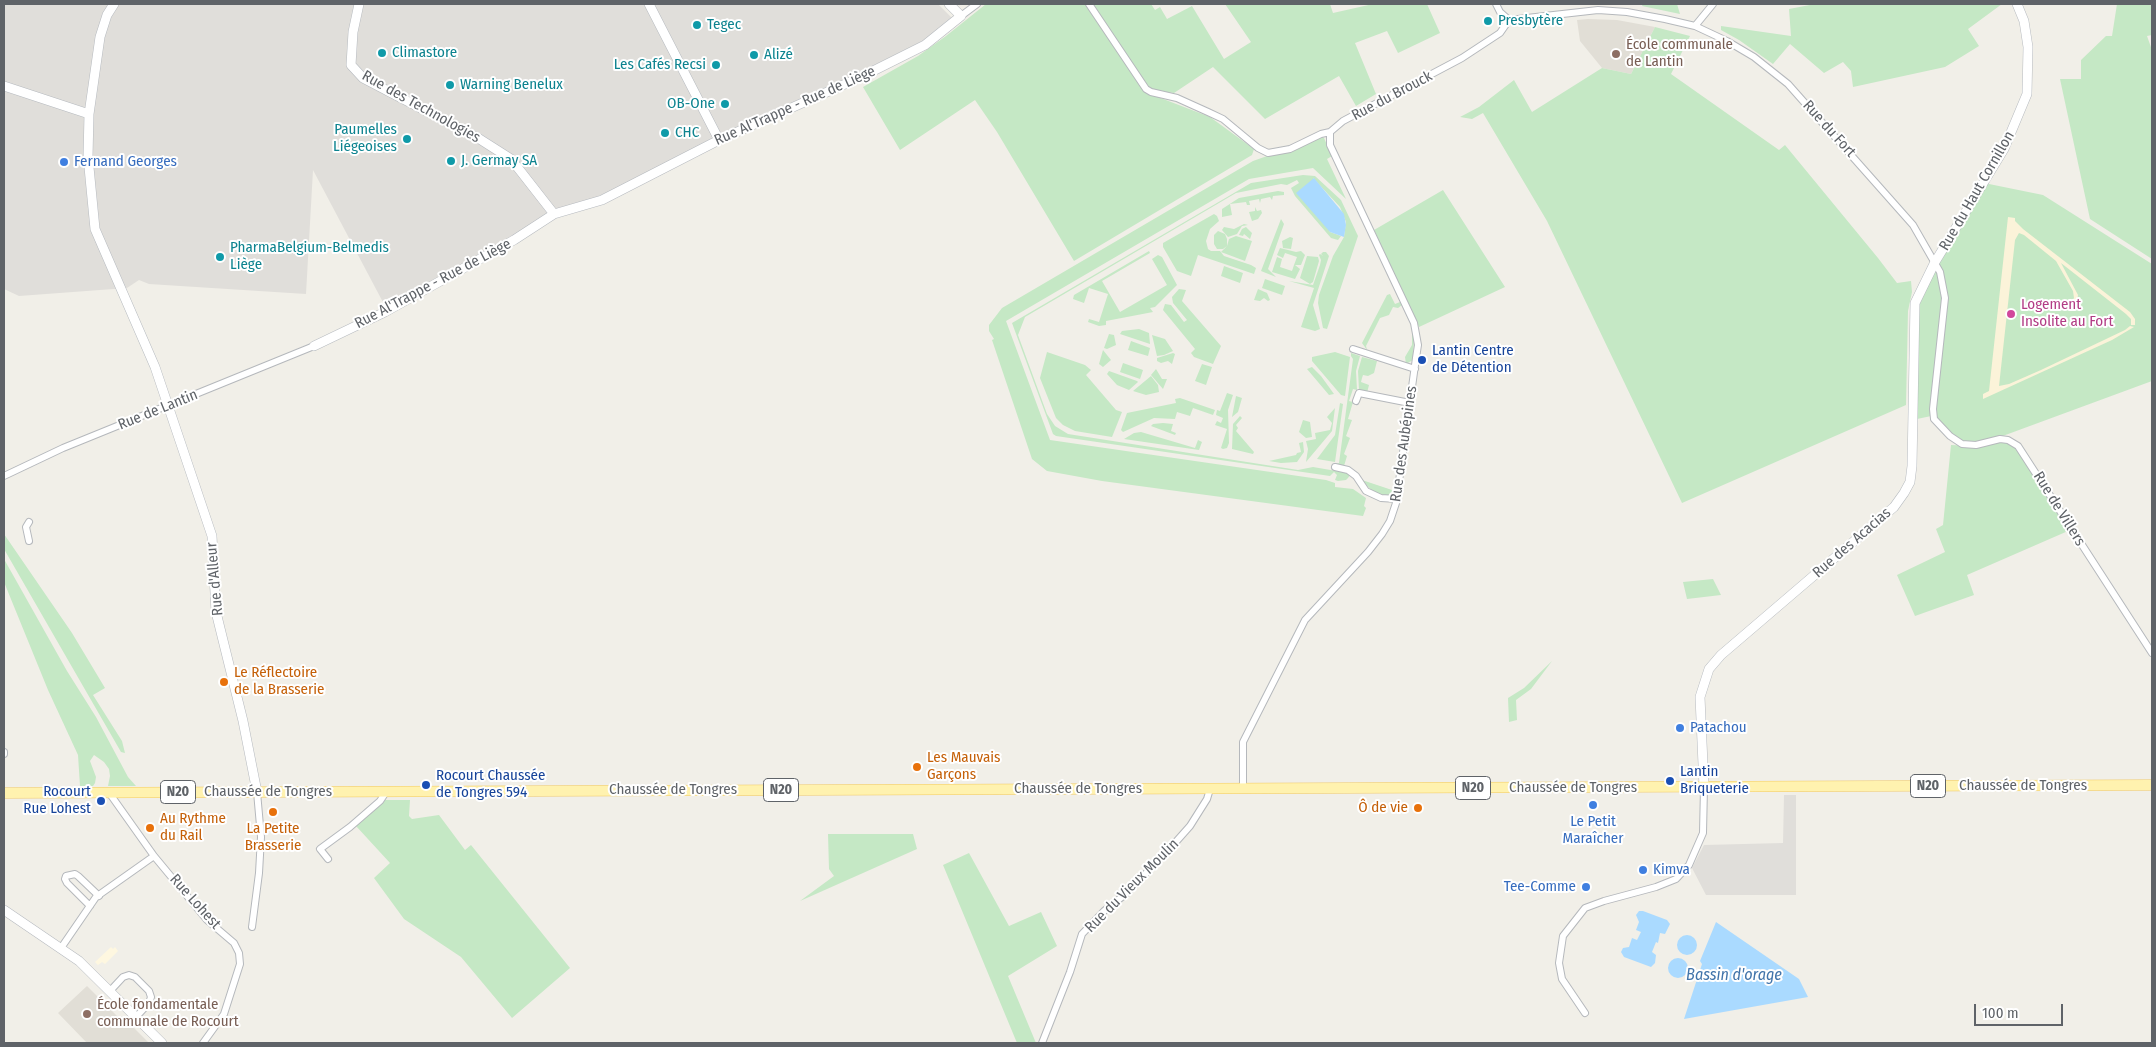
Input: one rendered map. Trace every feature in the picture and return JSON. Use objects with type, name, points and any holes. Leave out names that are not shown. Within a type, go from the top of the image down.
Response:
[{"type":"main road","name":"Chaussée de Tongres","points":[[4,793],[2152,784]]},
{"type":"street","name":"Rue d'Alleur","points":[[114,4],[100,37],[89,114],[88,157],[95,229],[155,366],[212,536],[216,612],[243,721],[257,792]]},
{"type":"street","name":"Rue des Technologies","points":[[359,4],[353,32],[351,65],[363,78],[478,138],[511,159],[554,214]]},
{"type":"street","points":[[649,4],[719,140]]},
{"type":"street","points":[[949,4],[961,16]]},
{"type":"street","name":"Rue Al'Trappe - Rue de Liège","points":[[314,346],[385,312],[514,240],[554,214],[602,200],[719,140],[861,77],[925,45],[977,4]]},
{"type":"street","name":"Rue du Brouck","points":[[1089,4],[1146,89],[1177,98],[1222,119],[1265,152],[1290,149],[1320,134],[1330,132],[1343,122],[1462,58],[1500,33],[1509,20]]},
{"type":"street","points":[[1496,4],[1500,12],[1509,20]]},
{"type":"street","points":[[1695,26],[1713,4]]},
{"type":"street","name":"Rue du Haut Cornillon","points":[[1935,262],[2004,149],[2027,94],[2028,47],[2024,21],[2017,4]]},
{"type":"street","name":"Rue du Fort","points":[[1509,20],[1598,10],[1614,10],[1695,26],[1727,41],[1754,57],[1788,84],[1913,225],[1935,262],[1944,282],[1945,298],[1934,419]]},
{"type":"street","points":[[4,86],[89,114]]},
{"type":"street","name":"Rue des Aubépines","points":[[1243,789],[1243,742],[1305,620],[1382,534],[1390,521],[1397,499],[1415,369],[1418,345],[1414,323],[1330,145],[1330,132]]},
{"type":"street","name":"Rue des Acacias","points":[[1704,787],[1700,696],[1709,669],[1721,655],[1894,507],[1910,482],[1912,466],[1915,303],[1935,262]]},
{"type":"street","name":"Rue de Lantin","points":[[4,476],[62,448],[314,346]]},
{"type":"street","points":[[1353,349],[1415,369]]},
{"type":"street","points":[[1356,401],[1359,393],[1410,403]]},
{"type":"street","name":"Rue de Villers","points":[[1934,419],[1941,429],[1962,444],[1976,445],[2008,440],[2018,446],[2152,653]]},
{"type":"street","points":[[1335,467],[1348,470],[1356,476],[1366,490],[1381,498],[1397,499]]},
{"type":"street","points":[[28,522],[26,527],[29,541]]},
{"type":"street","points":[[1585,1013],[1562,979],[1559,963],[1562,936],[1585,908],[1656,887],[1676,879],[1689,865],[1703,833],[1704,787]]},
{"type":"street","name":"Rue du Vieux Moulin","points":[[1042,1043],[1070,972],[1082,934],[1104,911],[1127,893],[1190,826],[1207,799],[1210,789]]},
{"type":"street","points":[[252,927],[259,873],[261,837],[257,792]]},
{"type":"street","points":[[328,860],[320,849],[350,827],[380,801],[386,792]]},
{"type":"street","name":"Rue Lohest","points":[[110,794],[154,856],[207,920],[234,943],[239,953],[240,964],[224,1014],[203,1043]]},
{"type":"street","points":[[62,948],[98,896],[154,856]]},
{"type":"street","points":[[90,906],[67,883],[66,876],[74,874],[78,876],[98,896]]},
{"type":"street","points":[[4,910],[79,961],[162,1043]]},
{"type":"street","points":[[110,991],[123,977],[129,975],[149,991],[151,997],[149,1003],[136,1017]]},
{"type":"shaded area","points":[[4,4],[938,4],[952,18],[922,45],[556,217],[385,306],[313,170],[306,294],[149,284],[139,280],[127,288],[19,296],[4,289]]},
{"type":"shaded area","name":"École communale de Lantin","points":[[1577,20],[1617,20],[1655,27],[1631,74],[1602,68],[1580,41]]},
{"type":"shaded area","points":[[1784,795],[1796,795],[1796,895],[1706,895],[1692,868],[1704,845],[1783,843]]},
{"type":"shaded area","points":[[111,947],[113,949],[115,947],[118,951],[105,964],[102,962],[98,965],[95,962]]},
{"type":"shaded area","name":"École fondamentale communale de Rocourt","points":[[87,986],[119,1018],[122,1016],[149,1043],[87,1043],[58,1013]]},
{"type":"green space","points":[[986,4],[1086,4],[1145,92],[1210,117],[1254,149],[1252,155],[1074,261],[997,132],[975,100],[900,150],[863,87],[918,56]]},
{"type":"green space","points":[[1092,4],[1151,4],[1155,10],[1160,7],[1167,19],[1192,6],[1224,59],[1251,42],[1225,4],[1330,4],[1333,13],[1373,4],[1427,4],[1440,33],[1398,53],[1387,31],[1355,43],[1376,94],[1356,106],[1339,76],[1265,119],[1213,67],[1174,93],[1151,90]]},
{"type":"green space","points":[[1643,4],[1677,4],[1680,14],[1642,6]]},
{"type":"green space","points":[[1815,4],[2002,4],[1968,29],[1979,46],[1945,67],[1853,87],[1851,71],[1843,62],[1824,73],[1790,44],[1773,64],[1721,30],[1721,26],[1791,36],[1789,9]]},
{"type":"green space","points":[[2117,4],[2152,4],[2152,35],[2147,36],[2152,50],[2152,259],[2090,219],[2060,79],[2081,79],[2081,60],[2106,36],[2112,36]]},
{"type":"green space","points":[[1655,27],[1690,36],[1671,74],[1779,150],[1785,145],[1897,283],[1911,281],[1912,292],[1908,311],[1906,405],[1682,503],[1547,221],[1483,113],[1472,119],[1460,117],[1479,107],[1514,80],[1532,112],[1602,68],[1631,74]]},
{"type":"green space","points":[[1321,137],[1324,138],[1332,156],[1327,159],[1346,199],[1313,168],[1249,179],[1006,321],[1050,440],[1326,480],[1335,483],[1335,487],[1353,489],[1366,498],[1364,506],[1366,508],[1363,516],[1102,481],[1047,471],[1032,459],[992,340],[994,339],[989,331],[989,325],[1002,308],[1253,161]]},
{"type":"green space","points":[[1303,175],[1315,176],[1341,200],[1358,236],[1327,329],[1323,328],[1318,303],[1319,295],[1333,256],[1344,237],[1346,222],[1340,207],[1313,178],[1330,232],[1341,236],[1338,240],[1331,238],[1295,196],[1291,188],[1299,183],[1297,180],[1287,185],[1281,184],[1236,193],[1025,317],[1018,335],[1047,414],[1055,426],[1068,434],[1298,470],[1313,467],[1348,473],[1350,475],[1348,478],[1338,481],[1335,480],[1337,475],[1334,472],[1330,476],[1056,436],[1053,434],[1012,323],[1251,183]]},
{"type":"green space","points":[[1989,184],[2043,195],[2152,264],[2152,381],[1980,443],[1955,438],[1938,420],[1936,415],[1917,419],[1917,318],[1921,295],[1983,185]]},
{"type":"green space","points":[[1443,190],[1505,287],[1419,327],[1374,230]]},
{"type":"green space","points":[[1278,191],[1284,192],[1284,195],[1273,196],[1272,200],[1270,197],[1261,199],[1260,203],[1259,199],[1249,201],[1250,205],[1247,205],[1246,202],[1230,204],[1232,215],[1222,217],[1222,209],[1239,198]]},
{"type":"green space","points":[[1255,207],[1257,211],[1261,210],[1262,213],[1258,219],[1252,221],[1249,212],[1255,211]]},
{"type":"green space","points":[[1214,214],[1219,221],[1210,229],[1206,241],[1208,249],[1220,251],[1224,256],[1251,265],[1256,268],[1254,274],[1198,255],[1191,276],[1177,271],[1163,247],[1163,243]]},
{"type":"green space","points":[[1281,219],[1284,224],[1268,269],[1276,277],[1261,271]]},
{"type":"green space","points":[[1244,224],[1248,225],[1242,226],[1237,234],[1228,237],[1222,230],[1224,227],[1234,229]]},
{"type":"green space","points":[[1246,227],[1252,233],[1250,239],[1244,234],[1243,236],[1239,235],[1242,229]]},
{"type":"green space","points":[[1218,231],[1225,234],[1227,239],[1227,246],[1223,249],[1217,249],[1214,244],[1214,235]]},
{"type":"green space","points":[[1236,236],[1252,241],[1245,261],[1221,252],[1227,246],[1229,239]]},
{"type":"green space","points":[[1290,237],[1293,238],[1291,249],[1283,248],[1282,241]]},
{"type":"green space","points":[[1280,248],[1296,252],[1301,251],[1305,255],[1301,265],[1295,265],[1300,269],[1295,279],[1272,272],[1277,257],[1282,259],[1280,267],[1292,271],[1297,257],[1285,253],[1283,258],[1277,255]]},
{"type":"green space","points":[[1149,251],[1150,253],[1102,281],[1120,312],[1167,285],[1152,259],[1158,255],[1162,257],[1177,285],[1155,307],[1150,308],[1153,312],[1106,321],[1106,325],[1099,326],[1088,322],[1089,319],[1099,322],[1108,294],[1089,288],[1084,303],[1073,299],[1074,295]]},
{"type":"green space","points":[[1326,252],[1329,256],[1313,305],[1320,329],[1315,331],[1301,327],[1314,288],[1289,281],[1313,285],[1321,260],[1319,255],[1323,256],[1321,254]]},
{"type":"green space","points":[[1307,256],[1318,257],[1319,261],[1313,282],[1310,284],[1300,278]]},
{"type":"green space","points":[[1224,266],[1243,273],[1240,283],[1221,276]]},
{"type":"green space","points":[[1265,279],[1285,286],[1282,295],[1262,288]]},
{"type":"green space","points":[[1179,289],[1186,290],[1182,301],[1221,346],[1213,364],[1194,357],[1191,353],[1195,349],[1163,310],[1165,304],[1171,305],[1184,322],[1187,320],[1173,303],[1172,297]]},
{"type":"green space","points":[[1258,289],[1267,293],[1270,300],[1268,301],[1264,298],[1260,301],[1254,300]]},
{"type":"green space","points":[[1390,294],[1395,304],[1400,302],[1402,305],[1398,308],[1393,307],[1389,315],[1380,318],[1366,346],[1367,350],[1362,343],[1387,295]]},
{"type":"green space","points":[[1412,327],[1414,341],[1413,360],[1406,364],[1405,357],[1412,345]]},
{"type":"green space","points":[[1139,329],[1149,333],[1150,344],[1120,334],[1122,331]]},
{"type":"green space","points":[[1109,334],[1114,335],[1116,345],[1107,349],[1104,348]]},
{"type":"green space","points":[[1152,335],[1165,339],[1173,351],[1157,356]]},
{"type":"green space","points":[[1131,341],[1150,348],[1148,356],[1128,350]]},
{"type":"green space","points":[[1103,350],[1111,360],[1103,367],[1099,364]]},
{"type":"green space","points":[[1047,352],[1085,365],[1091,370],[1086,375],[1116,410],[1122,412],[1112,437],[1075,431],[1063,425],[1056,418],[1040,378]]},
{"type":"green space","points":[[1335,352],[1350,357],[1345,396],[1341,395],[1312,361],[1312,357]]},
{"type":"green space","points":[[1351,353],[1360,356],[1356,371],[1357,390],[1353,389],[1349,401],[1353,402],[1348,419],[1352,420],[1346,436],[1350,438],[1344,454],[1347,456],[1344,466],[1335,464],[1339,463],[1353,359]]},
{"type":"green space","points":[[1175,354],[1172,364],[1168,361],[1161,363],[1157,361],[1157,358]]},
{"type":"green space","points":[[1362,357],[1377,361],[1374,373],[1368,376],[1363,375],[1362,378],[1361,382],[1369,385],[1367,393],[1359,390],[1358,371]]},
{"type":"green space","points":[[1123,363],[1143,370],[1140,379],[1120,372]]},
{"type":"green space","points":[[1202,364],[1212,367],[1206,385],[1195,381]]},
{"type":"green space","points":[[1312,367],[1334,394],[1329,395],[1307,369]]},
{"type":"green space","points":[[1156,369],[1162,379],[1167,379],[1163,389],[1151,375]]},
{"type":"green space","points":[[1109,371],[1138,382],[1129,390],[1117,385],[1107,374]]},
{"type":"green space","points":[[1151,376],[1158,385],[1159,392],[1146,395],[1133,391]]},
{"type":"green space","points":[[1227,393],[1233,395],[1228,410],[1229,443],[1227,448],[1223,449],[1221,448],[1227,429],[1215,425],[1217,421],[1221,423],[1223,418],[1216,415],[1217,410],[1220,411]]},
{"type":"green space","points":[[1236,396],[1242,398],[1238,412],[1232,417]]},
{"type":"green space","points":[[1180,398],[1215,410],[1213,415],[1193,408],[1190,416],[1177,412],[1175,419],[1154,418],[1123,432],[1121,430],[1127,413],[1176,403],[1175,399]]},
{"type":"green space","points":[[1340,403],[1343,404],[1335,462],[1317,459],[1335,435]]},
{"type":"green space","points":[[1335,408],[1332,431],[1306,462],[1308,449],[1306,441],[1316,439],[1315,433],[1330,430],[1332,423],[1327,417]]},
{"type":"green space","points":[[1240,416],[1242,418],[1236,425],[1238,428],[1236,431],[1254,452],[1253,454],[1232,449],[1233,424]]},
{"type":"green space","points":[[1303,420],[1310,422],[1312,437],[1306,438],[1299,432]]},
{"type":"green space","points":[[1163,423],[1173,424],[1171,431],[1176,433],[1175,435],[1151,426]]},
{"type":"green space","points":[[1141,432],[1195,448],[1198,440],[1202,442],[1199,450],[1124,439],[1134,433]]},
{"type":"green space","points":[[2005,441],[2017,448],[2068,531],[1967,575],[1974,595],[1915,616],[1897,575],[1945,552],[1936,529],[1943,525],[1951,445],[1972,446]]},
{"type":"green space","points":[[1303,442],[1304,452],[1297,462],[1281,463],[1269,461],[1296,455],[1301,452],[1299,443]]},
{"type":"green space","points":[[1362,480],[1395,491],[1389,496],[1375,494]]},
{"type":"green space","points":[[4,534],[72,633],[105,688],[93,695],[122,741],[125,753],[121,752],[4,549]]},
{"type":"green space","points":[[4,559],[67,671],[96,717],[128,777],[136,786],[108,786],[109,769],[104,762],[94,755],[90,761],[96,777],[95,783],[93,786],[80,786],[78,755],[48,690],[4,582]]},
{"type":"green space","points":[[1713,579],[1721,595],[1687,599],[1683,582]]},
{"type":"green space","points":[[1552,661],[1531,689],[1516,700],[1517,720],[1509,722],[1508,698],[1524,688]]},
{"type":"green space","points":[[385,800],[410,800],[409,816],[412,819],[439,815],[465,850],[471,845],[570,968],[512,1018],[461,957],[404,919],[374,878],[390,863],[356,826]]},
{"type":"green space","points":[[828,834],[913,834],[917,849],[800,901],[834,876],[829,869]]},
{"type":"green space","points":[[969,853],[1009,926],[1041,912],[1057,946],[1008,976],[1036,1043],[1017,1043],[943,865]]},
{"type":"sand","points":[[2008,217],[2015,218],[2015,221],[2023,229],[2130,312],[2135,319],[2135,325],[2131,325],[2131,319],[2126,314],[2061,263],[2078,295],[2076,307],[2069,305],[2074,298],[2073,291],[2056,261],[2019,233],[2015,240],[1999,386],[2009,384],[2041,370],[2130,326],[2134,327],[2112,340],[1983,399],[1983,394],[1989,391]]},
{"type":"water","points":[[1314,178],[1344,214],[1346,225],[1344,237],[1330,232],[1296,193]]},
{"type":"water","points":[[1639,911],[1667,920],[1670,924],[1665,934],[1660,933],[1658,943],[1656,942],[1652,952],[1656,955],[1655,963],[1651,967],[1624,957],[1621,952],[1623,948],[1629,947],[1632,938],[1637,940],[1641,932],[1636,930],[1639,922],[1636,915]]},
{"type":"water","name":"Bassin d'orage","points":[[1716,922],[1799,979],[1808,997],[1684,1019],[1702,964],[1700,961]]},
{"type":"water","points":[[1687,935],[1694,938],[1697,945],[1694,952],[1687,955],[1680,952],[1677,945],[1680,938]]},
{"type":"water","points":[[1678,958],[1685,961],[1688,968],[1685,975],[1678,978],[1671,975],[1668,968],[1671,961]]},
{"type":"place","name":"Presbytère","points":[[1488,21]]},
{"type":"place","name":"Tegec","points":[[697,25]]},
{"type":"place","name":"Climastore","points":[[382,53]]},
{"type":"place","name":"École communale de Lantin","points":[[1616,54]]},
{"type":"place","name":"Alizé","points":[[754,55]]},
{"type":"place","name":"Les Cafés Recsi","points":[[716,65]]},
{"type":"place","name":"Warning Benelux","points":[[450,85]]},
{"type":"place","name":"OB-One","points":[[725,104]]},
{"type":"place","name":"CHC","points":[[665,133]]},
{"type":"place","name":"Paumelles Liégeoises","points":[[407,139]]},
{"type":"place","name":"J. Germay SA","points":[[451,161]]},
{"type":"place","name":"Fernand Georges","points":[[64,162]]},
{"type":"place","name":"PharmaBelgium-Belmedis Liège","points":[[220,257]]},
{"type":"place","name":"Logement Insolite au Fort","points":[[2011,314]]},
{"type":"place","name":"Lantin Centre de Détention","points":[[1422,360]]},
{"type":"place","name":"Le Réflectoire de la Brasserie","points":[[224,682]]},
{"type":"place","name":"Patachou","points":[[1680,728]]},
{"type":"place","name":"Les Mauvais Garçons","points":[[917,767]]},
{"type":"place","name":"Lantin Briqueterie","points":[[1670,781]]},
{"type":"place","name":"Rocourt Chaussée de Tongres 594","points":[[426,785]]},
{"type":"place","name":"Rocourt Rue Lohest","points":[[101,801]]},
{"type":"place","name":"Le Petit Maraîcher","points":[[1593,805]]},
{"type":"place","name":"Ô de vie","points":[[1418,808]]},
{"type":"place","name":"La Petite Brasserie","points":[[273,812]]},
{"type":"place","name":"Au Rythme du Rail","points":[[150,828]]},
{"type":"place","name":"Kimva","points":[[1643,870]]},
{"type":"place","name":"Tee-Comme","points":[[1586,887]]},
{"type":"place","name":"École fondamentale communale de Rocourt","points":[[87,1014]]}]
